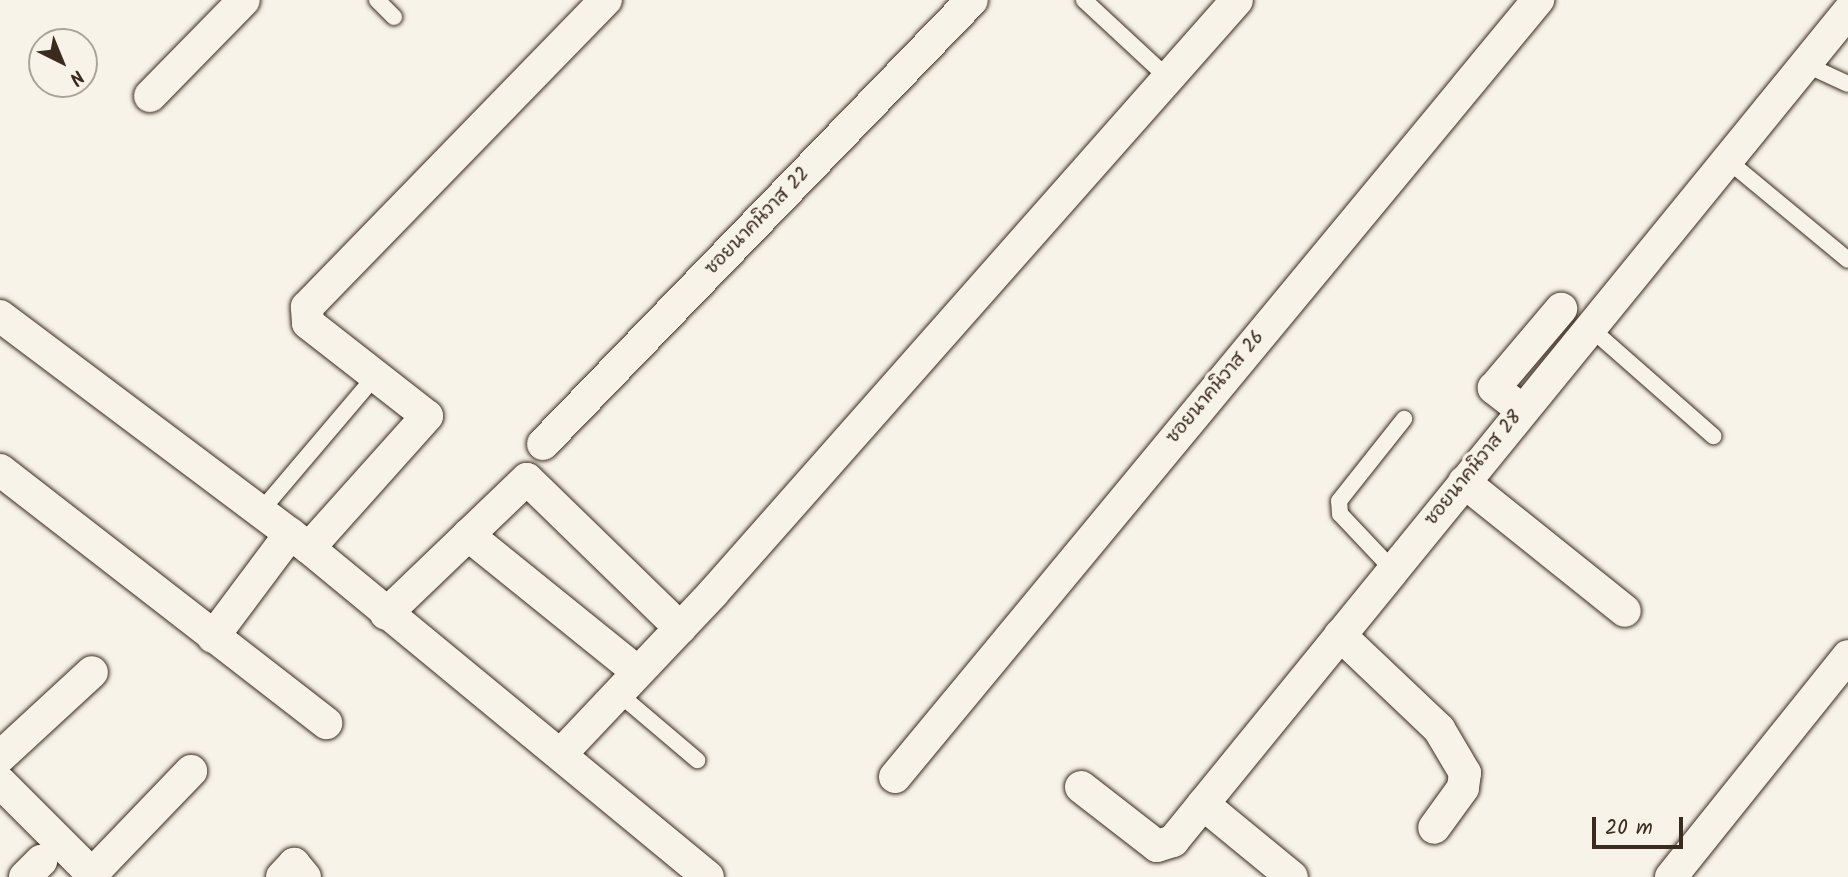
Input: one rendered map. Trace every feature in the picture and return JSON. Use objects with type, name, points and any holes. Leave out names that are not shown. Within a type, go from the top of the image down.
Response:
[{"type":"street","points":[[150,96],[244,0]]},
{"type":"street","points":[[213,636],[300,541],[425,421],[426,410],[308,323],[307,307],[606,0]]},
{"type":"street","name":"ซอยนาคนิวาส 22","points":[[543,444],[972,0]]},
{"type":"street","points":[[561,754],[680,628],[1237,0]]},
{"type":"street","name":"ซอยนาคนิวาส 26","points":[[895,777],[1538,0]]},
{"type":"street","name":"ซอยนาคนิวาส 28","points":[[1081,787],[1157,846],[1173,841],[1588,326],[1848,12]]},
{"type":"street","points":[[1522,410],[1494,388],[1561,309]]},
{"type":"street","points":[[0,316],[300,541],[386,614],[561,754],[693,872]]},
{"type":"street","points":[[0,470],[326,723]]},
{"type":"street","points":[[386,614],[527,479],[680,628]]},
{"type":"street","points":[[1464,482],[1625,611]]},
{"type":"street","points":[[468,535],[628,683]]},
{"type":"street","points":[[1340,635],[1439,729],[1465,773],[1463,788],[1434,828]]},
{"type":"street","points":[[1671,877],[1848,656]]},
{"type":"street","points":[[0,757],[92,672]]},
{"type":"street","points":[[0,782],[94,875],[191,771]]},
{"type":"street","points":[[1203,804],[1292,877]]},
{"type":"street","points":[[282,877],[294,864],[305,877]]},
{"type":"lane","points":[[377,0],[394,17]]},
{"type":"lane","points":[[1084,0],[1168,78]]},
{"type":"lane","points":[[1805,64],[1848,84]]},
{"type":"lane","points":[[1726,159],[1848,260]]},
{"type":"lane","points":[[1588,326],[1713,436]]},
{"type":"lane","points":[[260,512],[377,374]]},
{"type":"lane","points":[[1393,570],[1340,514],[1339,501],[1404,419]]},
{"type":"lane","points":[[628,683],[697,760]]}]
